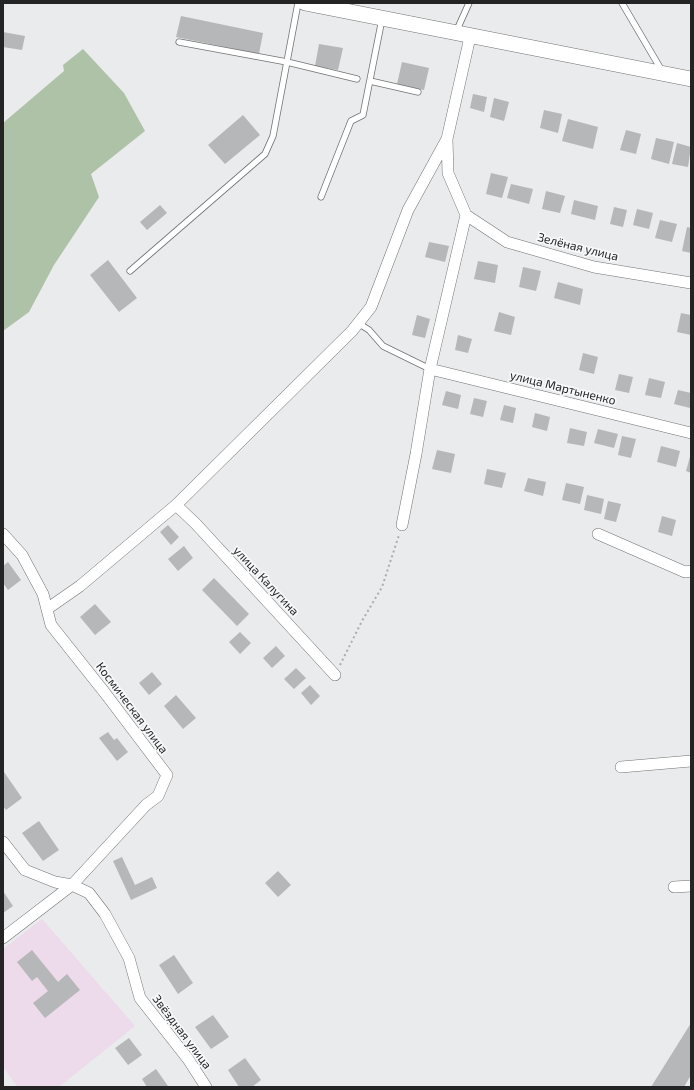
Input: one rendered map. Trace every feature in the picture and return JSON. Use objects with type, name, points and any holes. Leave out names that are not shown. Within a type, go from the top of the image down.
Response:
[{"type":"main road","points":[[305,3],[691,79]]},
{"type":"street","points":[[402,525],[416,454],[430,369],[466,215],[448,173],[447,139],[463,35]]},
{"type":"street","points":[[47,609],[80,586],[176,505],[358,323],[371,307],[408,210],[447,139]]},
{"type":"street","name":"Зелёная улица","points":[[466,215],[507,242],[594,267],[691,283]]},
{"type":"street","name":"улица Мартыненко","points":[[430,369],[691,433]]},
{"type":"street","name":"улица Калугина","points":[[176,505],[196,524],[335,675]]},
{"type":"street","name":"Космическая улица","points":[[3,534],[22,554],[43,594],[51,626],[105,693],[167,775],[158,796],[146,805],[72,885]]},
{"type":"street","points":[[598,534],[685,572],[691,571]]},
{"type":"street","points":[[622,767],[691,761]]},
{"type":"street","name":"Звёздная улица","points":[[3,842],[25,870],[55,882],[72,885],[89,893],[105,914],[129,958],[140,998],[188,1059],[206,1087]]},
{"type":"street","points":[[3,938],[72,885]]},
{"type":"street","points":[[674,887],[691,886]]},
{"type":"lane","points":[[130,271],[265,154],[273,136],[298,3]]},
{"type":"lane","points":[[463,35],[469,3]]},
{"type":"lane","points":[[622,3],[664,74]]},
{"type":"lane","points":[[321,198],[351,122],[363,115],[382,19]]},
{"type":"lane","points":[[179,42],[287,62],[357,79]]},
{"type":"lane","points":[[370,81],[418,92]]},
{"type":"lane","points":[[358,323],[369,330],[383,346],[430,369]]},
{"type":"path","points":[[335,675],[362,621],[382,587],[402,525]]},
{"type":"shaded area","points":[[42,919],[135,1026],[59,1087],[18,1087],[3,1067],[3,949]]},
{"type":"green space","points":[[83,49],[124,93],[145,131],[91,174],[99,197],[54,265],[29,312],[3,331],[3,123],[64,71],[63,65]]},
{"type":"building","points":[[181,16],[263,33],[259,54],[176,37]]},
{"type":"building","points":[[3,32],[25,36],[22,50],[3,47]]},
{"type":"building","points":[[319,44],[343,48],[338,70],[315,66]]},
{"type":"building","points":[[402,62],[429,68],[424,90],[397,84]]},
{"type":"building","points":[[473,94],[487,97],[484,112],[470,108]]},
{"type":"building","points":[[494,98],[509,102],[504,121],[490,117]]},
{"type":"building","points":[[544,110],[562,114],[558,133],[540,128]]},
{"type":"building","points":[[243,115],[260,135],[225,164],[208,145]]},
{"type":"building","points":[[568,119],[598,127],[593,149],[562,141]]},
{"type":"building","points":[[626,130],[641,134],[636,154],[620,150]]},
{"type":"building","points":[[656,138],[674,142],[669,164],[651,159]]},
{"type":"building","points":[[677,143],[691,147],[688,167],[672,164]]},
{"type":"building","points":[[491,173],[508,177],[502,198],[486,194]]},
{"type":"building","points":[[511,184],[533,189],[529,204],[507,198]]},
{"type":"building","points":[[546,191],[565,196],[560,213],[542,209]]},
{"type":"building","points":[[574,200],[598,206],[595,220],[571,214]]},
{"type":"building","points":[[160,205],[167,213],[147,230],[140,222]]},
{"type":"building","points":[[614,207],[627,210],[623,227],[610,224]]},
{"type":"building","points":[[637,209],[653,213],[649,229],[633,225]]},
{"type":"building","points":[[660,220],[677,224],[672,242],[655,238]]},
{"type":"building","points":[[687,227],[691,228],[691,253],[682,251]]},
{"type":"building","points":[[429,242],[449,246],[445,262],[425,257]]},
{"type":"building","points":[[108,260],[137,298],[119,312],[90,275]]},
{"type":"building","points":[[478,261],[498,265],[495,283],[474,279]]},
{"type":"building","points":[[523,267],[541,271],[536,291],[519,287]]},
{"type":"building","points":[[558,282],[583,289],[580,305],[554,298]]},
{"type":"building","points":[[499,312],[515,317],[511,335],[494,331]]},
{"type":"building","points":[[681,313],[691,315],[691,335],[677,332]]},
{"type":"building","points":[[417,315],[430,319],[425,338],[412,335]]},
{"type":"building","points":[[458,335],[472,339],[468,353],[455,350]]},
{"type":"building","points":[[583,353],[598,357],[594,374],[579,370]]},
{"type":"building","points":[[619,374],[633,377],[629,393],[615,390]]},
{"type":"building","points":[[649,378],[665,382],[661,398],[645,395]]},
{"type":"building","points":[[678,390],[691,393],[690,408],[674,404]]},
{"type":"building","points":[[446,391],[461,395],[458,409],[442,405]]},
{"type":"building","points":[[474,398],[487,401],[483,417],[470,414]]},
{"type":"building","points":[[504,405],[516,408],[513,423],[500,420]]},
{"type":"building","points":[[535,413],[550,417],[547,431],[532,427]]},
{"type":"building","points":[[570,428],[587,432],[584,446],[567,443]]},
{"type":"building","points":[[598,429],[618,434],[614,448],[594,443]]},
{"type":"building","points":[[622,436],[636,439],[631,458],[618,455]]},
{"type":"building","points":[[661,446],[680,451],[676,467],[657,462]]},
{"type":"building","points":[[437,450],[455,454],[451,473],[432,469]]},
{"type":"building","points":[[691,453],[691,473],[686,471]]},
{"type":"building","points":[[487,469],[506,473],[502,488],[484,484]]},
{"type":"building","points":[[528,478],[546,482],[543,496],[524,491]]},
{"type":"building","points":[[566,483],[584,487],[580,504],[562,500]]},
{"type":"building","points":[[587,495],[604,499],[601,514],[584,510]]},
{"type":"building","points":[[608,501],[621,504],[616,522],[604,519]]},
{"type":"building","points":[[662,516],[676,520],[672,536],[658,532]]},
{"type":"building","points":[[168,525],[179,537],[171,545],[160,532]]},
{"type":"building","points":[[184,546],[193,558],[178,571],[168,559]]},
{"type":"building","points":[[8,562],[21,580],[8,590],[3,583],[3,566]]},
{"type":"building","points":[[214,578],[249,614],[237,626],[202,590]]},
{"type":"building","points":[[95,604],[111,622],[95,635],[80,617]]},
{"type":"building","points":[[240,632],[251,643],[240,654],[229,642]]},
{"type":"building","points":[[276,646],[285,656],[272,668],[263,658]]},
{"type":"building","points":[[296,668],[306,678],[294,689],[284,679]]},
{"type":"building","points":[[152,672],[162,684],[149,695],[139,683]]},
{"type":"building","points":[[310,685],[320,696],[311,705],[301,693]]},
{"type":"building","points":[[176,695],[196,718],[183,729],[164,706]]},
{"type":"building","points":[[108,732],[114,740],[117,738],[128,752],[117,761],[99,738]]},
{"type":"building","points":[[4,772],[22,798],[6,810],[3,806]]},
{"type":"building","points":[[39,821],[59,850],[43,861],[22,833]]},
{"type":"building","points":[[122,857],[135,885],[152,877],[157,888],[131,900],[113,861]]},
{"type":"building","points":[[278,871],[291,885],[278,897],[265,883]]},
{"type":"building","points":[[3,891],[13,906],[3,913]]},
{"type":"building","points":[[32,950],[58,982],[67,974],[80,990],[45,1018],[33,1003],[48,991],[37,977],[32,981],[17,962]]},
{"type":"building","points":[[174,955],[193,983],[178,994],[159,965]]},
{"type":"building","points":[[213,1015],[229,1037],[211,1049],[195,1027]]},
{"type":"building","points":[[691,1023],[691,1075],[684,1087],[651,1087]]},
{"type":"building","points":[[129,1038],[142,1055],[128,1065],[115,1048]]},
{"type":"building","points":[[245,1058],[261,1080],[252,1087],[239,1087],[228,1070]]},
{"type":"building","points":[[156,1069],[168,1086],[147,1087],[142,1079]]}]
